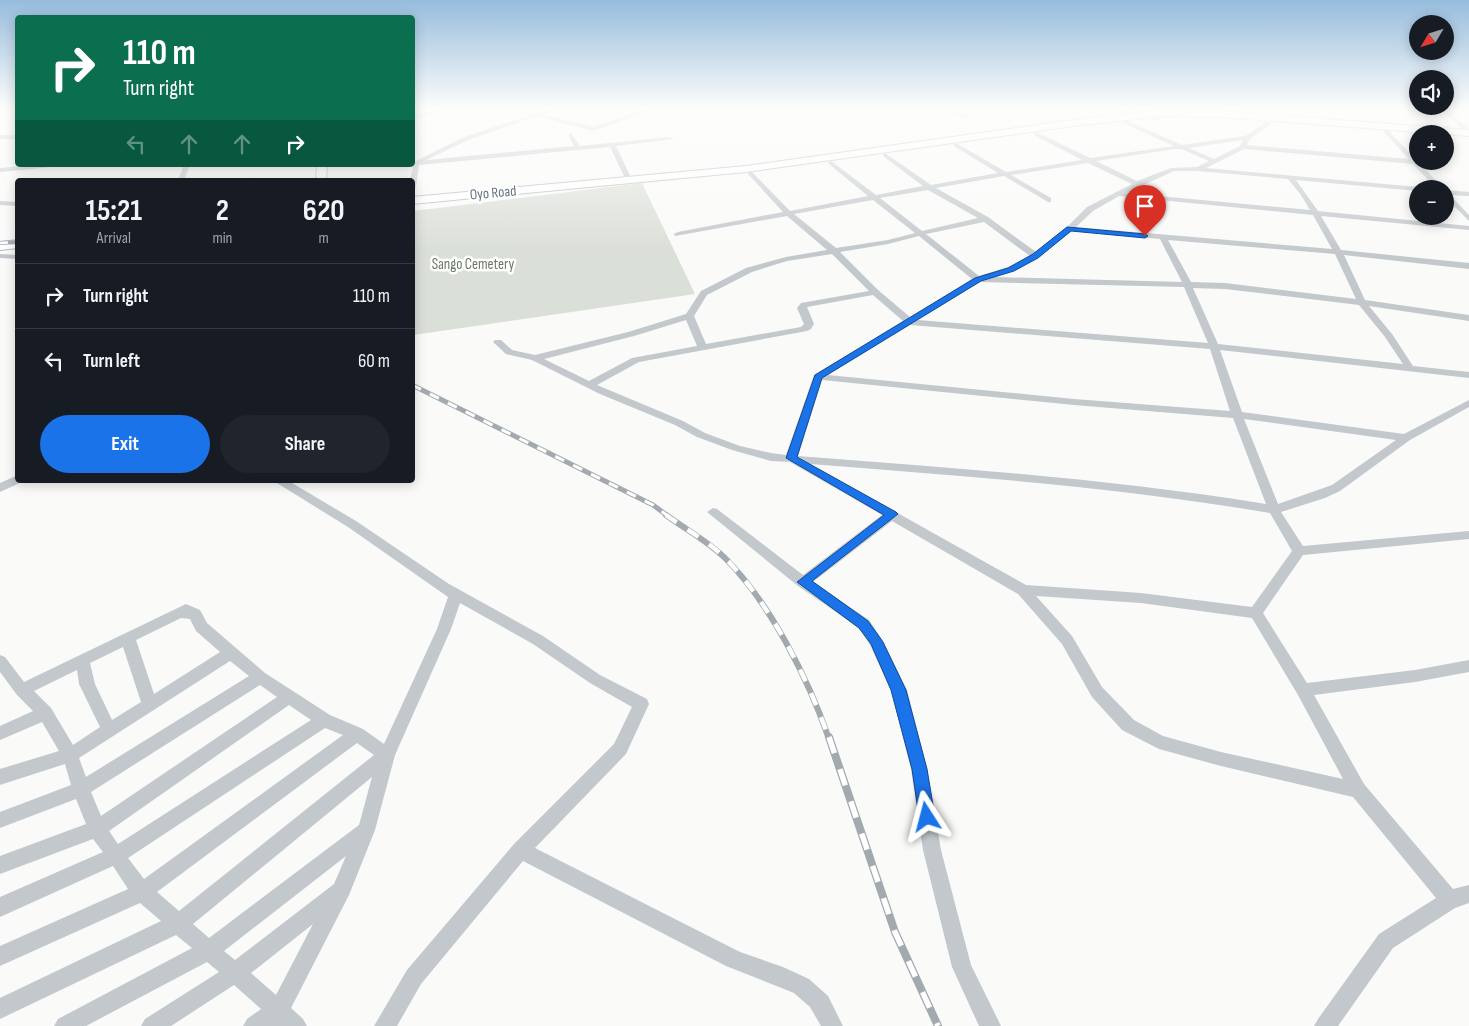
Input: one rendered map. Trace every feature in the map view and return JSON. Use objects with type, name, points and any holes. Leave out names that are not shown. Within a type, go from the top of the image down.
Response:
[{"type":"main road","name":"Oyo Road","points":[[415,201],[746,169],[843,157]]},
{"type":"main road","name":"Oyo Road","points":[[415,206],[750,174],[872,157]]},
{"type":"main road","points":[[0,244],[15,242]]},
{"type":"street","points":[[416,163],[427,157]]},
{"type":"street","points":[[416,163],[482,157]]},
{"type":"street","points":[[618,157],[629,180]]},
{"type":"street","points":[[888,157],[929,187],[985,219],[1036,256]]},
{"type":"street","points":[[976,157],[1048,200]]},
{"type":"street","points":[[1082,157],[1137,184]]},
{"type":"street","points":[[678,234],[929,187],[1109,157]]},
{"type":"street","points":[[1205,157],[1214,161]]},
{"type":"street","points":[[1198,169],[1226,157]]},
{"type":"street","points":[[1357,157],[1409,161]]},
{"type":"street","points":[[414,178],[416,163]]},
{"type":"street","points":[[831,163],[877,197],[978,279],[1187,284],[1274,290],[1469,318]]},
{"type":"street","points":[[0,170],[31,167]]},
{"type":"street","points":[[791,458],[818,377],[978,279],[1011,269],[1036,256],[1070,229],[1090,209],[1137,184],[1176,168],[1409,188]]},
{"type":"street","points":[[1423,170],[1433,180]]},
{"type":"street","points":[[750,174],[788,213],[834,251],[875,292],[910,322],[1214,346],[1469,375]]},
{"type":"street","points":[[1290,177],[1304,194],[1338,252],[1362,303],[1389,336],[1410,368]]},
{"type":"street","points":[[1454,193],[1469,194]]},
{"type":"street","points":[[1119,194],[1469,228]]},
{"type":"street","points":[[1454,202],[1469,220]]},
{"type":"street","points":[[0,203],[15,204]]},
{"type":"street","points":[[535,358],[631,334],[689,316],[704,293],[749,270],[786,259],[888,242],[985,219]]},
{"type":"street","points":[[1070,229],[1338,252],[1469,266]]},
{"type":"street","points":[[1163,238],[1187,284],[1214,346],[1237,415],[1274,510],[1299,552]]},
{"type":"street","points":[[0,256],[15,257]]},
{"type":"street","points":[[590,385],[636,360],[654,355],[804,329],[809,324],[802,308],[804,306],[875,292]]},
{"type":"street","points":[[689,316],[703,348]]},
{"type":"street","points":[[498,342],[509,352],[535,358],[590,385],[736,448],[772,457],[944,470],[1204,498],[1274,510],[1321,495],[1336,488],[1406,438],[1469,403]]},
{"type":"street","points":[[818,377],[1054,400],[1237,415],[1406,438]]},
{"type":"street","points":[[791,458],[1023,590],[1067,640],[1097,692],[1128,725],[1168,745],[1358,790]]},
{"type":"street","points":[[0,488],[15,481]]},
{"type":"street","points":[[283,483],[352,524],[444,588],[538,640],[595,679],[641,704],[620,749],[520,850],[414,977],[390,1014],[385,1026]]},
{"type":"street","points":[[713,512],[803,582],[864,624],[876,642],[898,690],[920,769],[932,850],[962,967],[990,1026]]},
{"type":"street","points":[[803,582],[892,514]]},
{"type":"street","points":[[1256,614],[1299,552],[1469,535]]},
{"type":"street","points":[[1023,590],[1142,598],[1256,614]]},
{"type":"street","points":[[254,1026],[277,1018],[342,888],[366,830],[387,755],[444,629],[456,594]]},
{"type":"street","points":[[22,690],[195,605]]},
{"type":"street","points":[[180,612],[195,614],[201,627],[260,677],[324,720],[356,734],[387,755]]},
{"type":"street","points":[[1256,614],[1303,690],[1358,790],[1450,900]]},
{"type":"street","points":[[128,638],[150,703]]},
{"type":"street","points":[[0,777],[70,755],[232,652]]},
{"type":"street","points":[[82,660],[87,684],[109,730]]},
{"type":"street","points":[[0,661],[22,690],[45,713],[70,755],[97,828],[142,892],[235,973],[277,1018],[296,1026]]},
{"type":"street","points":[[1303,690],[1415,676],[1469,666]]},
{"type":"street","points":[[0,820],[81,789],[260,677]]},
{"type":"street","points":[[0,865],[97,828],[290,696]]},
{"type":"street","points":[[0,733],[45,713]]},
{"type":"street","points":[[0,907],[115,856],[324,720]]},
{"type":"street","points":[[0,956],[142,892],[356,734]]},
{"type":"street","points":[[0,1009],[178,923],[387,755]]},
{"type":"street","points":[[64,1026],[209,950],[366,830]]},
{"type":"street","points":[[520,850],[589,883],[733,959],[796,982],[811,992],[823,1007],[832,1026]]},
{"type":"street","points":[[152,1026],[235,973],[342,888]]},
{"type":"street","points":[[1325,1026],[1386,940],[1450,900],[1469,894]]},
{"type":"green space","name":"Sango Cemetery","points":[[642,183],[695,294],[415,335],[415,211]]},
{"type":"railway","points":[[0,243],[15,242]]},
{"type":"railway","points":[[415,386],[653,505],[668,516]]},
{"type":"railway","points":[[666,515],[718,552],[742,576],[786,642],[810,691],[829,739]]},
{"type":"railway","points":[[829,737],[895,932],[938,1026]]},
{"type":"route","points":[[927,817],[920,769],[898,690],[876,642],[864,624],[803,582],[892,514],[791,458],[818,377],[978,279],[1011,269],[1036,256],[1070,229],[1145,236]]}]
